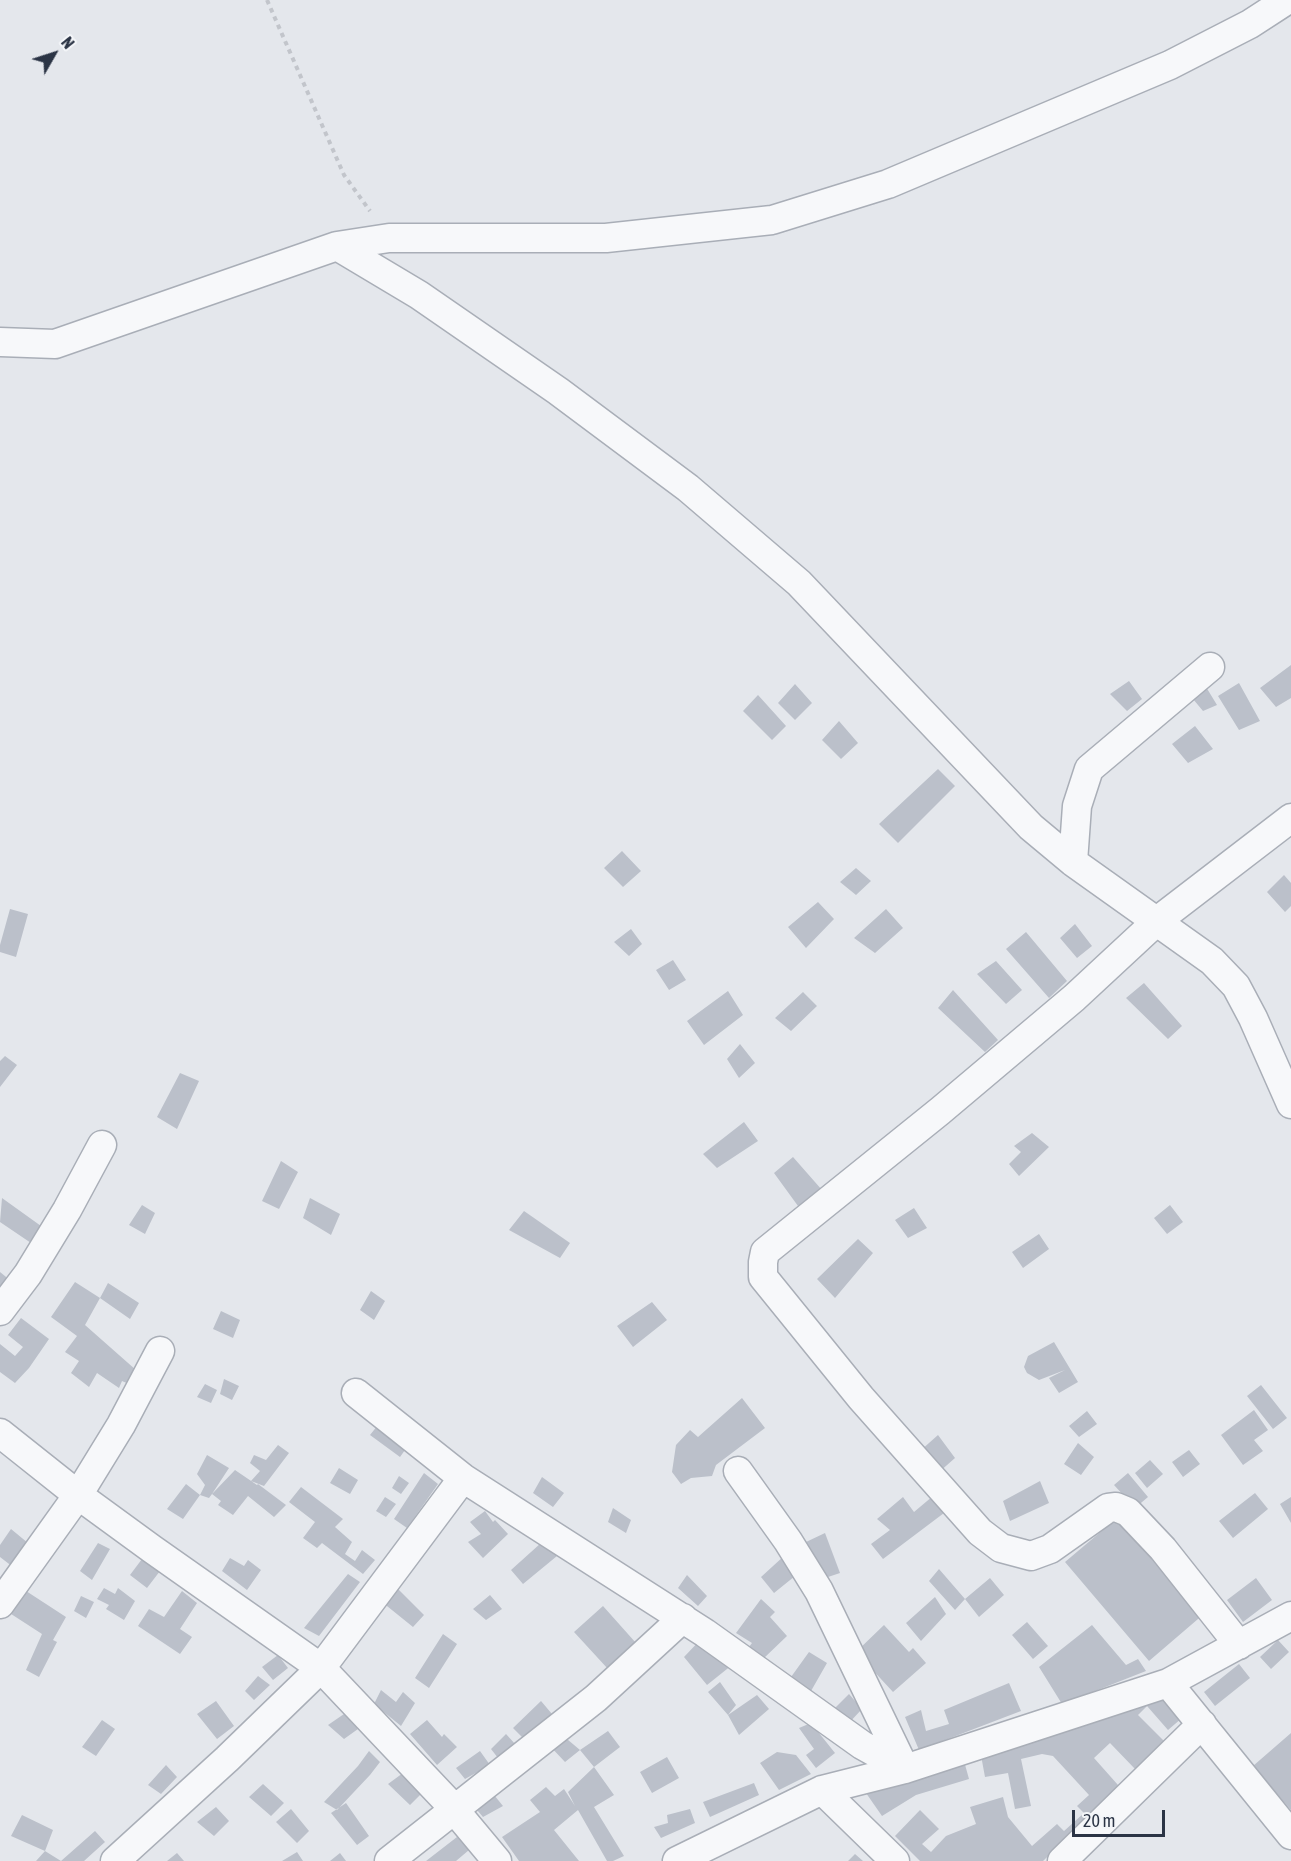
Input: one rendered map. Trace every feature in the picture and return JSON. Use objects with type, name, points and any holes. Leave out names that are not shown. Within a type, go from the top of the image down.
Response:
[{"type":"street","points":[[0,342],[56,344],[337,246],[389,238],[606,238],[772,220],[888,184],[1148,74],[1250,24],[1287,0]]},
{"type":"street","points":[[337,246],[419,294],[558,391],[688,488],[799,583],[1031,827],[1073,862],[1212,961],[1236,986],[1253,1018],[1291,1104]]},
{"type":"street","points":[[1073,862],[1077,806],[1089,769],[1210,667]]},
{"type":"street","points":[[1239,1645],[1163,1549],[1128,1512],[1122,1509],[1108,1508],[1050,1549],[1032,1556],[1001,1548],[994,1543],[962,1513],[861,1398],[763,1278],[765,1252],[940,1111],[1038,1028],[1157,921],[1291,818]]},
{"type":"street","points":[[0,1311],[28,1274],[67,1210],[102,1145]]},
{"type":"street","points":[[0,1604],[78,1495],[121,1425],[160,1351]]},
{"type":"street","points":[[356,1393],[463,1478],[682,1618],[862,1745],[904,1769]]},
{"type":"street","points":[[0,1433],[78,1495],[321,1668],[454,1810],[497,1861]]},
{"type":"street","points":[[738,1471],[788,1541],[819,1591],[904,1769]]},
{"type":"street","points":[[115,1861],[227,1759],[321,1668],[463,1478]]},
{"type":"street","points":[[676,1861],[822,1790],[904,1769],[1168,1683],[1291,1616]]},
{"type":"street","points":[[389,1861],[596,1698],[682,1618]]},
{"type":"street","points":[[1168,1683],[1291,1835]]},
{"type":"street","points":[[1062,1861],[1202,1724]]},
{"type":"street","points":[[822,1790],[895,1861]]},
{"type":"path","points":[[267,0],[344,175],[389,238]]},
{"type":"building","points":[[1291,665],[1291,698],[1276,707],[1260,688]]},
{"type":"building","points":[[1129,681],[1142,699],[1127,711],[1110,694]]},
{"type":"building","points":[[1203,682],[1217,705],[1203,711],[1188,693]]},
{"type":"building","points":[[1239,683],[1260,721],[1239,730],[1218,696]]},
{"type":"building","points":[[795,684],[812,703],[795,720],[778,703]]},
{"type":"building","points":[[758,695],[786,726],[772,740],[743,711]]},
{"type":"building","points":[[839,721],[858,743],[841,759],[822,740]]},
{"type":"building","points":[[1195,726],[1213,749],[1188,763],[1172,744]]},
{"type":"building","points":[[938,769],[955,786],[898,843],[879,824]]},
{"type":"building","points":[[622,851],[641,871],[623,887],[604,868]]},
{"type":"building","points":[[856,868],[871,881],[856,895],[840,882]]},
{"type":"building","points":[[1284,875],[1291,883],[1291,906],[1285,912],[1267,892]]},
{"type":"building","points":[[818,902],[834,919],[806,948],[788,927]]},
{"type":"building","points":[[10,909],[28,914],[16,957],[0,952]]},
{"type":"building","points":[[886,909],[903,928],[875,953],[854,938]]},
{"type":"building","points":[[1075,924],[1092,946],[1077,958],[1060,938]]},
{"type":"building","points":[[631,929],[642,944],[629,956],[614,942]]},
{"type":"building","points":[[1026,932],[1067,981],[1049,998],[1006,949]]},
{"type":"building","points":[[673,960],[686,980],[669,990],[656,970]]},
{"type":"building","points":[[996,961],[1022,990],[1006,1004],[977,974]]},
{"type":"building","points":[[1144,983],[1182,1026],[1168,1039],[1126,998]]},
{"type":"building","points":[[953,990],[998,1040],[985,1052],[938,1008]]},
{"type":"building","points":[[728,991],[743,1015],[704,1045],[687,1021]]},
{"type":"building","points":[[803,992],[817,1006],[791,1031],[775,1018]]},
{"type":"building","points":[[740,1044],[755,1063],[739,1078],[727,1059]]},
{"type":"building","points":[[5,1056],[17,1065],[0,1087],[0,1061]]},
{"type":"building","points":[[180,1073],[199,1081],[177,1129],[157,1117]]},
{"type":"building","points":[[744,1122],[758,1141],[717,1168],[703,1154]]},
{"type":"building","points":[[1032,1133],[1049,1147],[1019,1176],[1009,1164],[1021,1152],[1014,1146]]},
{"type":"building","points":[[793,1157],[822,1190],[798,1206],[774,1173]]},
{"type":"building","points":[[281,1161],[298,1172],[279,1209],[262,1201]]},
{"type":"building","points":[[2,1198],[41,1226],[31,1243],[0,1222]]},
{"type":"building","points":[[310,1198],[340,1214],[331,1235],[303,1218]]},
{"type":"building","points":[[142,1205],[155,1213],[145,1234],[129,1225]]},
{"type":"building","points":[[1170,1205],[1183,1222],[1167,1234],[1154,1218]]},
{"type":"building","points":[[914,1208],[927,1228],[908,1238],[895,1220]]},
{"type":"building","points":[[524,1211],[570,1243],[560,1258],[509,1230]]},
{"type":"building","points":[[1039,1234],[1049,1249],[1023,1268],[1012,1252]]},
{"type":"building","points":[[858,1239],[873,1253],[835,1298],[817,1279]]},
{"type":"building","points":[[0,1272],[11,1281],[0,1295]]},
{"type":"building","points":[[75,1282],[100,1298],[85,1325],[136,1370],[131,1385],[122,1381],[119,1388],[97,1373],[89,1387],[71,1373],[79,1361],[65,1352],[77,1336],[51,1317]]},
{"type":"building","points":[[108,1283],[139,1303],[130,1319],[100,1298]]},
{"type":"building","points":[[371,1291],[385,1301],[374,1320],[360,1310]]},
{"type":"building","points":[[652,1302],[667,1320],[633,1347],[617,1326]]},
{"type":"building","points":[[221,1311],[240,1320],[233,1338],[213,1329]]},
{"type":"building","points":[[21,1318],[49,1339],[29,1368],[15,1383],[0,1372],[0,1344],[15,1356],[23,1347],[8,1335]]},
{"type":"building","points":[[1054,1342],[1078,1382],[1059,1393],[1049,1378],[1065,1370],[1039,1380],[1027,1373],[1024,1367],[1028,1356]]},
{"type":"building","points":[[224,1379],[239,1386],[232,1400],[220,1394]]},
{"type":"building","points":[[205,1384],[217,1390],[211,1403],[197,1397]]},
{"type":"building","points":[[1261,1385],[1287,1418],[1273,1429],[1247,1396]]},
{"type":"building","points":[[742,1398],[765,1428],[716,1465],[712,1476],[691,1478],[681,1484],[672,1472],[676,1445],[690,1430],[698,1437]]},
{"type":"building","points":[[1254,1410],[1268,1430],[1254,1440],[1263,1451],[1243,1465],[1221,1435]]},
{"type":"building","points":[[1087,1411],[1097,1424],[1079,1437],[1069,1426]]},
{"type":"building","points":[[382,1420],[410,1443],[400,1457],[370,1435]]},
{"type":"building","points":[[938,1435],[955,1458],[938,1473],[920,1451]]},
{"type":"building","points":[[1078,1443],[1094,1457],[1081,1475],[1064,1464]]},
{"type":"building","points":[[278,1445],[289,1453],[264,1486],[251,1481],[260,1471],[250,1463],[254,1455],[266,1460]]},
{"type":"building","points":[[1189,1450],[1200,1464],[1183,1477],[1172,1462]]},
{"type":"building","points":[[207,1455],[229,1468],[209,1498],[200,1495],[205,1485],[197,1474]]},
{"type":"building","points":[[1150,1460],[1163,1474],[1147,1488],[1135,1473]]},
{"type":"building","points":[[339,1468],[358,1480],[350,1494],[330,1483]]},
{"type":"building","points":[[235,1470],[286,1505],[274,1517],[248,1496],[233,1515],[218,1505],[221,1501],[212,1494]]},
{"type":"building","points":[[424,1473],[438,1484],[407,1528],[394,1519]]},
{"type":"building","points":[[1128,1473],[1148,1497],[1135,1508],[1114,1485]]},
{"type":"building","points":[[399,1476],[409,1483],[401,1494],[392,1488]]},
{"type":"building","points":[[542,1477],[564,1493],[553,1507],[533,1493]]},
{"type":"building","points":[[1040,1481],[1049,1503],[1010,1521],[1003,1501]]},
{"type":"building","points":[[186,1484],[200,1495],[183,1519],[167,1509]]},
{"type":"building","points":[[301,1487],[343,1519],[335,1527],[352,1542],[345,1554],[355,1561],[362,1550],[375,1560],[363,1574],[322,1543],[317,1548],[303,1538],[315,1522],[289,1502]]},
{"type":"building","points":[[1255,1493],[1268,1509],[1233,1538],[1219,1521]]},
{"type":"building","points":[[933,1496],[944,1513],[883,1559],[871,1544],[890,1530],[877,1519],[903,1497],[914,1512]]},
{"type":"building","points":[[385,1497],[396,1504],[386,1517],[376,1511]]},
{"type":"building","points":[[1291,1497],[1291,1523],[1280,1504]]},
{"type":"building","points":[[613,1508],[631,1520],[626,1533],[608,1522]]},
{"type":"building","points":[[485,1511],[493,1522],[495,1520],[508,1534],[483,1558],[468,1542],[481,1534],[470,1522]]},
{"type":"building","points":[[1123,1513],[1205,1613],[1149,1661],[1065,1562]]},
{"type":"building","points":[[11,1529],[28,1543],[13,1567],[0,1557],[0,1545]]},
{"type":"building","points":[[825,1533],[840,1573],[822,1579],[806,1542]]},
{"type":"building","points":[[98,1543],[110,1549],[92,1580],[80,1571]]},
{"type":"building","points":[[541,1543],[557,1556],[523,1584],[511,1570]]},
{"type":"building","points":[[784,1556],[800,1572],[774,1593],[761,1577]]},
{"type":"building","points":[[230,1558],[244,1566],[248,1560],[261,1570],[247,1590],[222,1571]]},
{"type":"building","points":[[142,1559],[160,1571],[147,1588],[130,1575]]},
{"type":"building","points":[[939,1569],[965,1599],[955,1610],[929,1581]]},
{"type":"building","points":[[348,1574],[360,1582],[319,1636],[304,1628]]},
{"type":"building","points":[[687,1575],[707,1596],[698,1606],[678,1588]]},
{"type":"building","points":[[990,1578],[1004,1595],[979,1617],[965,1599]]},
{"type":"building","points":[[1256,1578],[1272,1600],[1243,1622],[1227,1600]]},
{"type":"building","points":[[393,1584],[424,1615],[413,1627],[382,1602]]},
{"type":"building","points":[[104,1588],[115,1594],[118,1588],[135,1601],[124,1620],[106,1609],[109,1605],[97,1599]]},
{"type":"building","points":[[23,1589],[66,1617],[53,1640],[57,1642],[39,1677],[26,1670],[42,1634],[8,1612]]},
{"type":"building","points":[[182,1591],[197,1603],[180,1629],[192,1637],[180,1654],[138,1626],[149,1609],[164,1617]]},
{"type":"building","points":[[490,1595],[502,1609],[486,1620],[473,1609]]},
{"type":"building","points":[[81,1596],[94,1602],[86,1618],[74,1611]]},
{"type":"building","points":[[935,1597],[946,1614],[921,1641],[906,1623]]},
{"type":"building","points":[[761,1599],[775,1612],[770,1617],[787,1636],[763,1659],[749,1647],[752,1643],[736,1633]]},
{"type":"building","points":[[603,1606],[636,1643],[608,1669],[574,1632]]},
{"type":"building","points":[[1027,1622],[1048,1646],[1033,1659],[1012,1635]]},
{"type":"building","points":[[884,1625],[909,1652],[913,1648],[926,1663],[893,1692],[856,1652]]},
{"type":"building","points":[[1092,1625],[1126,1665],[1138,1659],[1146,1671],[1062,1704],[1039,1667]]},
{"type":"building","points":[[443,1634],[457,1644],[429,1688],[415,1678]]},
{"type":"building","points":[[703,1637],[732,1665],[707,1685],[684,1657]]},
{"type":"building","points":[[1278,1640],[1289,1652],[1271,1669],[1260,1657]]},
{"type":"building","points":[[809,1652],[827,1663],[811,1691],[791,1677]]},
{"type":"building","points":[[278,1655],[288,1668],[273,1680],[262,1667]]},
{"type":"building","points":[[1239,1664],[1250,1678],[1215,1706],[1204,1692]]},
{"type":"building","points":[[258,1676],[270,1685],[254,1700],[245,1691]]},
{"type":"building","points":[[720,1682],[736,1705],[728,1715],[708,1692]]},
{"type":"building","points":[[1009,1683],[1021,1711],[919,1750],[905,1717],[921,1710],[926,1731],[949,1724],[944,1710]]},
{"type":"building","points":[[381,1690],[396,1702],[403,1692],[415,1703],[401,1726],[374,1704]]},
{"type":"building","points":[[1160,1693],[1182,1718],[1168,1730],[1147,1706],[1138,1715],[1165,1742],[1136,1770],[1110,1743],[1094,1758],[1126,1794],[1088,1818],[1043,1861],[920,1861],[895,1836],[920,1810],[939,1829],[922,1844],[931,1852],[946,1836],[976,1824],[970,1807],[1003,1797],[1008,1817],[1032,1846],[1057,1824],[1064,1831],[1084,1813],[1077,1806],[1089,1795],[1053,1756],[1042,1754],[1021,1759],[1031,1806],[1015,1809],[1008,1773],[985,1777],[980,1750]]},
{"type":"building","points":[[849,1694],[862,1709],[848,1724],[833,1710]]},
{"type":"building","points":[[757,1695],[769,1709],[739,1735],[728,1715]]},
{"type":"building","points":[[216,1701],[234,1726],[217,1739],[197,1714]]},
{"type":"building","points":[[541,1701],[552,1714],[524,1739],[513,1728]]},
{"type":"building","points":[[344,1714],[358,1729],[344,1739],[328,1725]]},
{"type":"building","points":[[102,1720],[115,1729],[96,1756],[82,1747]]},
{"type":"building","points":[[427,1720],[442,1737],[444,1734],[457,1747],[437,1765],[410,1734]]},
{"type":"building","points":[[811,1723],[835,1753],[816,1768],[806,1755],[814,1749],[799,1728]]},
{"type":"building","points":[[608,1731],[620,1747],[594,1767],[580,1750]]},
{"type":"building","points":[[1291,1733],[1291,1810],[1253,1766]]},
{"type":"building","points":[[506,1734],[516,1745],[498,1758],[491,1749]]},
{"type":"building","points":[[561,1734],[580,1750],[565,1762],[548,1744]]},
{"type":"building","points":[[369,1751],[380,1762],[370,1775],[337,1810],[324,1802],[358,1766]]},
{"type":"building","points":[[480,1751],[490,1765],[465,1779],[456,1768]]},
{"type":"building","points":[[777,1752],[796,1755],[811,1774],[779,1790],[760,1763]]},
{"type":"building","points":[[667,1757],[679,1778],[652,1793],[640,1772]]},
{"type":"building","points":[[964,1761],[969,1779],[916,1795],[882,1816],[866,1793]]},
{"type":"building","points":[[166,1765],[177,1777],[161,1794],[148,1785]]},
{"type":"building","points":[[594,1767],[614,1795],[594,1807],[624,1856],[607,1861],[578,1810],[554,1830],[579,1861],[519,1861],[502,1837],[540,1812],[530,1800],[546,1787],[555,1796],[564,1789],[575,1806],[568,1792]]},
{"type":"building","points":[[403,1773],[422,1793],[410,1805],[388,1784]]},
{"type":"building","points":[[754,1783],[759,1795],[710,1817],[703,1802]]},
{"type":"building","points":[[263,1784],[284,1803],[271,1816],[249,1797]]},
{"type":"building","points":[[490,1790],[503,1806],[483,1817],[472,1804]]},
{"type":"building","points":[[346,1803],[369,1836],[357,1845],[331,1813]]},
{"type":"building","points":[[216,1807],[229,1821],[214,1836],[197,1822]]},
{"type":"building","points":[[291,1809],[309,1831],[297,1843],[276,1822]]},
{"type":"building","points":[[690,1809],[695,1823],[661,1838],[654,1827],[668,1823],[667,1815]]},
{"type":"building","points":[[22,1815],[53,1830],[45,1851],[11,1836]]},
{"type":"building","points":[[95,1831],[105,1842],[84,1861],[61,1861]]},
{"type":"building","points":[[457,1837],[469,1850],[456,1861],[426,1861]]},
{"type":"building","points":[[45,1851],[61,1861],[36,1861]]},
{"type":"building","points":[[297,1852],[303,1861],[282,1861]]},
{"type":"building","points":[[177,1853],[184,1861],[167,1861]]},
{"type":"building","points":[[340,1853],[346,1861],[330,1861]]},
{"type":"building","points":[[855,1854],[863,1861],[848,1861]]}]
